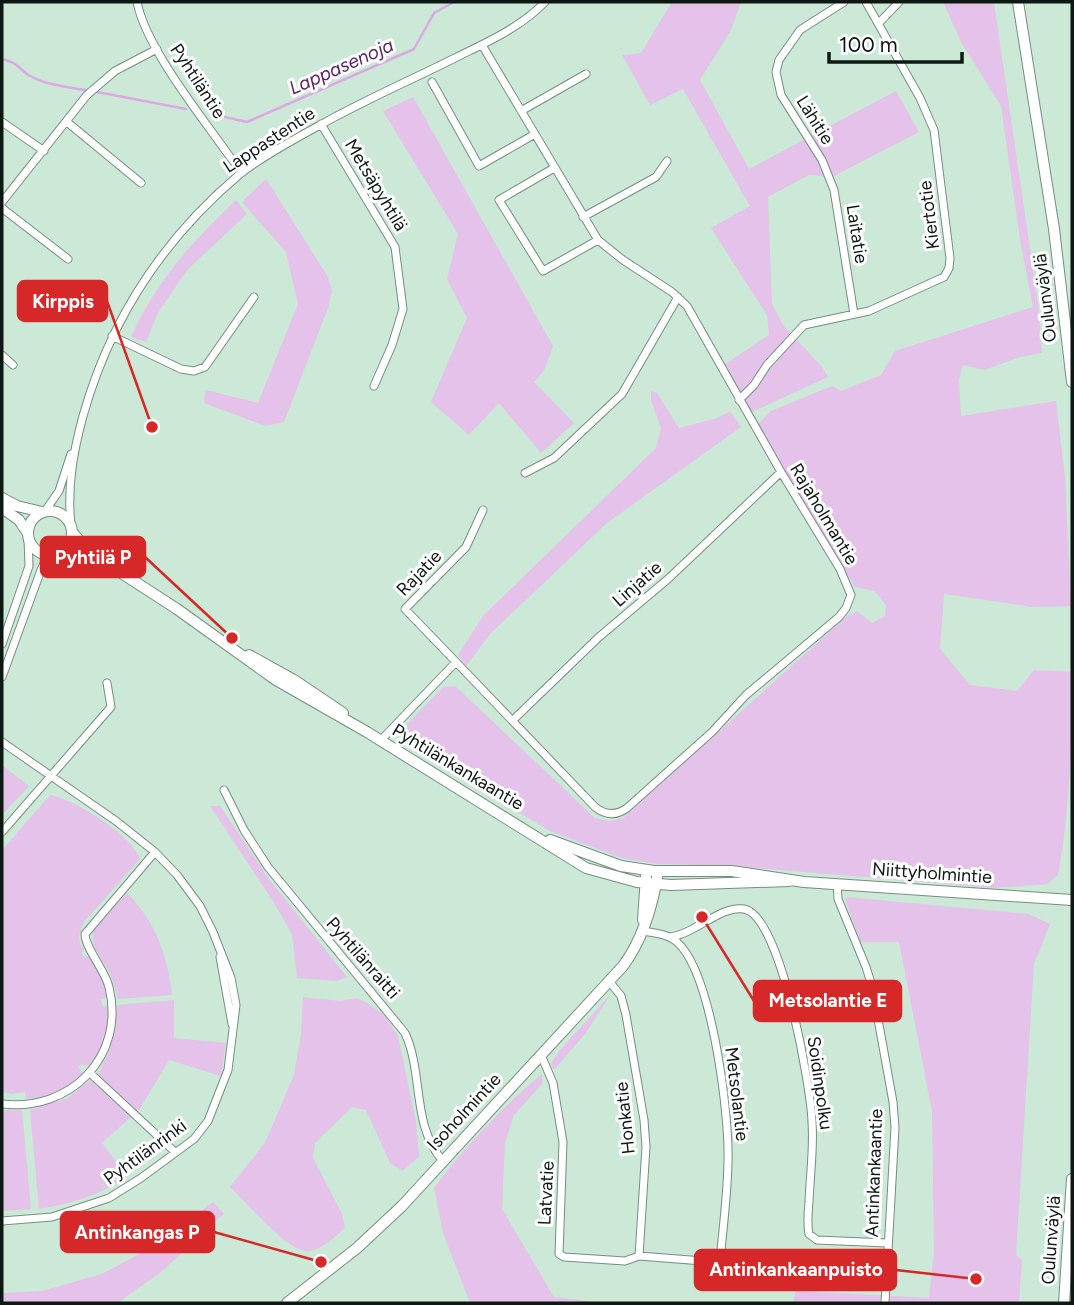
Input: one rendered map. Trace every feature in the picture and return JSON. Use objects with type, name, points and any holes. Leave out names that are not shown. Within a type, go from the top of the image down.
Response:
[{"type":"street","name":"Pyhtiläntie","points":[[137,2],[157,49],[243,172]]},
{"type":"street","name":"Lappastentie","points":[[44,512],[59,491],[94,379],[112,336],[136,293],[175,238],[204,206],[243,172],[321,124],[482,45],[526,20],[545,2]]},
{"type":"street","name":"Lähitie","points":[[822,160],[781,95],[776,72],[779,60],[800,30],[844,2]]},
{"type":"street","name":"Kiertotie","points":[[739,400],[754,386],[767,365],[804,325],[878,307],[944,276],[949,268],[934,130],[920,98],[866,2]]},
{"type":"street","points":[[879,23],[899,2]]},
{"type":"street","name":"Oulunväylä","points":[[1018,2],[1054,229],[1072,382]]},
{"type":"street","name":"Rajaholmantie","points":[[456,662],[594,807],[608,814],[620,813],[712,732],[746,695],[839,617],[849,600],[848,587],[840,569],[780,472],[687,306],[598,240],[482,45]]},
{"type":"street","points":[[2,202],[87,95],[115,71],[157,49]]},
{"type":"street","points":[[521,111],[586,74]]},
{"type":"street","points":[[432,82],[479,166],[535,134]]},
{"type":"street","points":[[2,122],[44,151]]},
{"type":"street","points":[[67,122],[141,183]]},
{"type":"street","name":"Metsäpyhtilä","points":[[321,124],[395,247],[403,309],[392,345],[374,386]]},
{"type":"street","name":"Laitatie","points":[[822,160],[834,190],[854,314]]},
{"type":"street","points":[[583,217],[656,177],[667,161]]},
{"type":"street","points":[[554,169],[499,200],[543,271],[598,240]]},
{"type":"street","points":[[2,208],[68,259]]},
{"type":"street","points":[[112,336],[181,369],[194,372],[205,367],[254,297]]},
{"type":"street","points":[[525,473],[554,458],[622,394],[678,297]]},
{"type":"street","points":[[2,355],[13,365]]},
{"type":"street","name":"Lappastentie","points":[[71,529],[69,488],[79,430]]},
{"type":"street","name":"Linjatie","points":[[513,720],[599,637],[668,579],[780,472]]},
{"type":"street","points":[[2,498],[17,506],[62,515],[71,529],[68,546],[45,561],[41,569],[2,677]]},
{"type":"street","points":[[2,508],[19,520],[38,552],[54,555]]},
{"type":"street","name":"Rajatie","points":[[456,662],[405,609],[466,547],[483,510]]},
{"type":"street","points":[[2,644],[29,566],[28,535],[32,520],[44,512]]},
{"type":"street","name":"Pyhtilänkankaantie","points":[[71,529],[89,552],[227,644],[294,680],[367,732],[531,832],[569,859],[606,875],[650,883]]},
{"type":"street","name":"Pyhtilänkankaantie","points":[[54,555],[77,558],[125,576]]},
{"type":"street","points":[[381,740],[456,662]]},
{"type":"street","points":[[2,832],[111,707],[107,683]]},
{"type":"street","name":"Pyhtilänrinki","points":[[2,742],[107,814],[155,852],[177,875],[200,906],[220,953],[233,1029],[228,1070],[214,1109],[194,1139],[122,1191],[95,1204],[52,1217],[2,1222]]},
{"type":"street","name":"Pyhtilänraitti","points":[[224,790],[244,830],[268,867],[405,1032],[411,1048],[424,1125],[433,1149],[443,1161]]},
{"type":"street","name":"Pyhtilänkankaantie","points":[[531,832],[586,855],[621,866],[652,871]]},
{"type":"street","points":[[2,1104],[18,1106],[55,1098],[90,1073],[107,1044],[113,1008],[106,976],[88,945],[85,934],[155,852]]},
{"type":"street","points":[[652,871],[642,928],[670,937]]},
{"type":"street","name":"Niittyholmintie","points":[[652,871],[732,871],[789,881]]},
{"type":"street","name":"Niittyholmintie","points":[[650,883],[789,881],[1072,900]]},
{"type":"street","name":"Antinkankaantie","points":[[837,884],[838,899],[872,986],[893,1102],[895,1128],[884,1303]]},
{"type":"street","name":"Soidinpolku","points":[[670,937],[687,933],[733,909],[745,909],[755,915],[778,958],[787,982],[811,1110],[808,1234],[817,1240],[887,1243]]},
{"type":"street","name":"Isoholmintie","points":[[287,1303],[375,1232],[443,1161],[609,981],[630,956],[642,928]]},
{"type":"street","name":"Metsolantie","points":[[639,1256],[712,1260],[722,1251],[728,1150],[725,1108],[704,989],[686,953],[670,937]]},
{"type":"street","name":"Honkatie","points":[[609,981],[621,996],[626,1015],[644,1120],[646,1147],[639,1256]]},
{"type":"street","name":"Latvatie","points":[[541,1055],[553,1083],[563,1142],[559,1254],[564,1257],[625,1261],[639,1256]]},
{"type":"street","points":[[90,1073],[175,1152]]},
{"type":"street","name":"Oulunväylä","points":[[1064,1303],[1072,1179]]},
{"type":"shaded area","points":[[672,2],[741,2],[731,30],[700,80],[749,169],[896,91],[919,132],[832,177],[809,175],[768,197],[772,304],[783,325],[828,377],[752,412],[724,365],[769,335],[767,315],[711,228],[750,206],[683,89],[650,105],[622,55],[641,53]]},
{"type":"shaded area","points":[[994,2],[1038,304],[1042,353],[1020,357],[984,370],[963,365],[959,380],[961,416],[1056,401],[1065,478],[1071,606],[1033,607],[944,594],[940,649],[970,685],[1017,691],[1034,670],[1072,672],[1070,774],[1058,875],[1047,884],[995,888],[732,866],[657,864],[622,858],[550,831],[415,751],[408,745],[407,724],[443,687],[455,686],[595,818],[608,821],[622,819],[846,617],[857,611],[872,623],[885,616],[886,605],[874,591],[855,587],[757,425],[771,411],[832,386],[841,391],[881,375],[895,351],[1033,307],[1021,246],[1001,106],[961,42],[944,4]]},
{"type":"shaded area","points":[[413,97],[553,346],[544,371],[534,382],[574,423],[541,453],[499,403],[469,435],[431,402],[467,318],[447,279],[458,234],[383,111]]},
{"type":"shaded area","points":[[266,179],[328,277],[332,291],[284,422],[265,426],[204,403],[206,390],[258,403],[298,304],[286,252],[242,202]]},
{"type":"shaded area","points":[[236,200],[247,214],[187,270],[158,313],[146,342],[131,337],[152,298],[176,263]]},
{"type":"shaded area","points":[[651,391],[657,393],[679,428],[718,418],[730,411],[741,427],[607,523],[491,633],[466,666],[458,655],[483,616],[656,448],[661,428],[651,400]]},
{"type":"shaded area","points":[[2,765],[29,786],[2,815]]},
{"type":"shaded area","points":[[50,795],[73,803],[115,829],[140,859],[84,922],[79,936],[84,949],[81,953],[96,965],[107,998],[101,999],[102,1006],[108,1007],[108,1014],[100,1049],[91,1062],[78,1067],[83,1073],[71,1084],[50,1094],[26,1099],[25,1092],[11,1094],[2,1091],[2,850]]},
{"type":"shaded area","points":[[210,806],[220,806],[269,879],[347,977],[336,981],[297,978],[292,934]]},
{"type":"shaded area","points":[[127,893],[145,915],[158,940],[167,966],[172,995],[118,999],[93,936],[94,930]]},
{"type":"shaded area","points":[[846,897],[1029,914],[1050,924],[1034,964],[1016,1255],[1022,1260],[1019,1303],[793,1303],[796,1291],[929,1298],[934,1252],[932,1111],[899,942],[860,942]]},
{"type":"shaded area","points":[[611,994],[585,1034],[554,1070],[551,1064],[559,1051]]},
{"type":"shaded area","points":[[303,997],[341,1001],[357,998],[385,1016],[398,1036],[416,1122],[419,1157],[402,1171],[390,1163],[366,1110],[352,1107],[315,1143],[313,1158],[342,1214],[345,1228],[324,1245],[309,1251],[291,1245],[230,1187],[265,1143],[294,1075],[301,1034]]},
{"type":"shaded area","points":[[174,1000],[174,1038],[226,1043],[221,1076],[169,1060],[138,1112],[98,1075],[111,1046],[117,1005]]},
{"type":"shaded area","points":[[542,1074],[542,1084],[514,1115],[505,1143],[502,1209],[554,1297],[604,1303],[470,1303],[443,1233],[434,1188],[485,1128]]},
{"type":"shaded area","points":[[90,1080],[131,1117],[102,1143],[127,1176],[85,1198],[39,1209],[30,1110],[68,1098]]},
{"type":"shaded area","points":[[2,1110],[22,1110],[31,1209],[2,1211]]},
{"type":"shaded area","points":[[213,1202],[224,1214],[163,1270],[119,1303],[2,1303],[2,1293],[42,1291],[102,1274],[160,1243]]},
{"type":"waterway","name":"Lappasenoja","points":[[220,116],[247,122],[414,49],[434,13],[454,2]]},
{"type":"waterway","name":"Lappasenoja","points":[[2,59],[16,64],[37,79],[85,90]]},
{"type":"waterway","name":"Lappasenoja","points":[[97,92],[186,109]]},
{"type":"place","name":"Kirppis","points":[[152,427]]},
{"type":"place","name":"Pyhtilä P","points":[[232,638]]},
{"type":"place","name":"Metsolantie E","points":[[702,917]]},
{"type":"place","name":"Antinkangas P","points":[[321,1262]]},
{"type":"place","name":"Antinkankaanpuisto","points":[[976,1279]]}]
